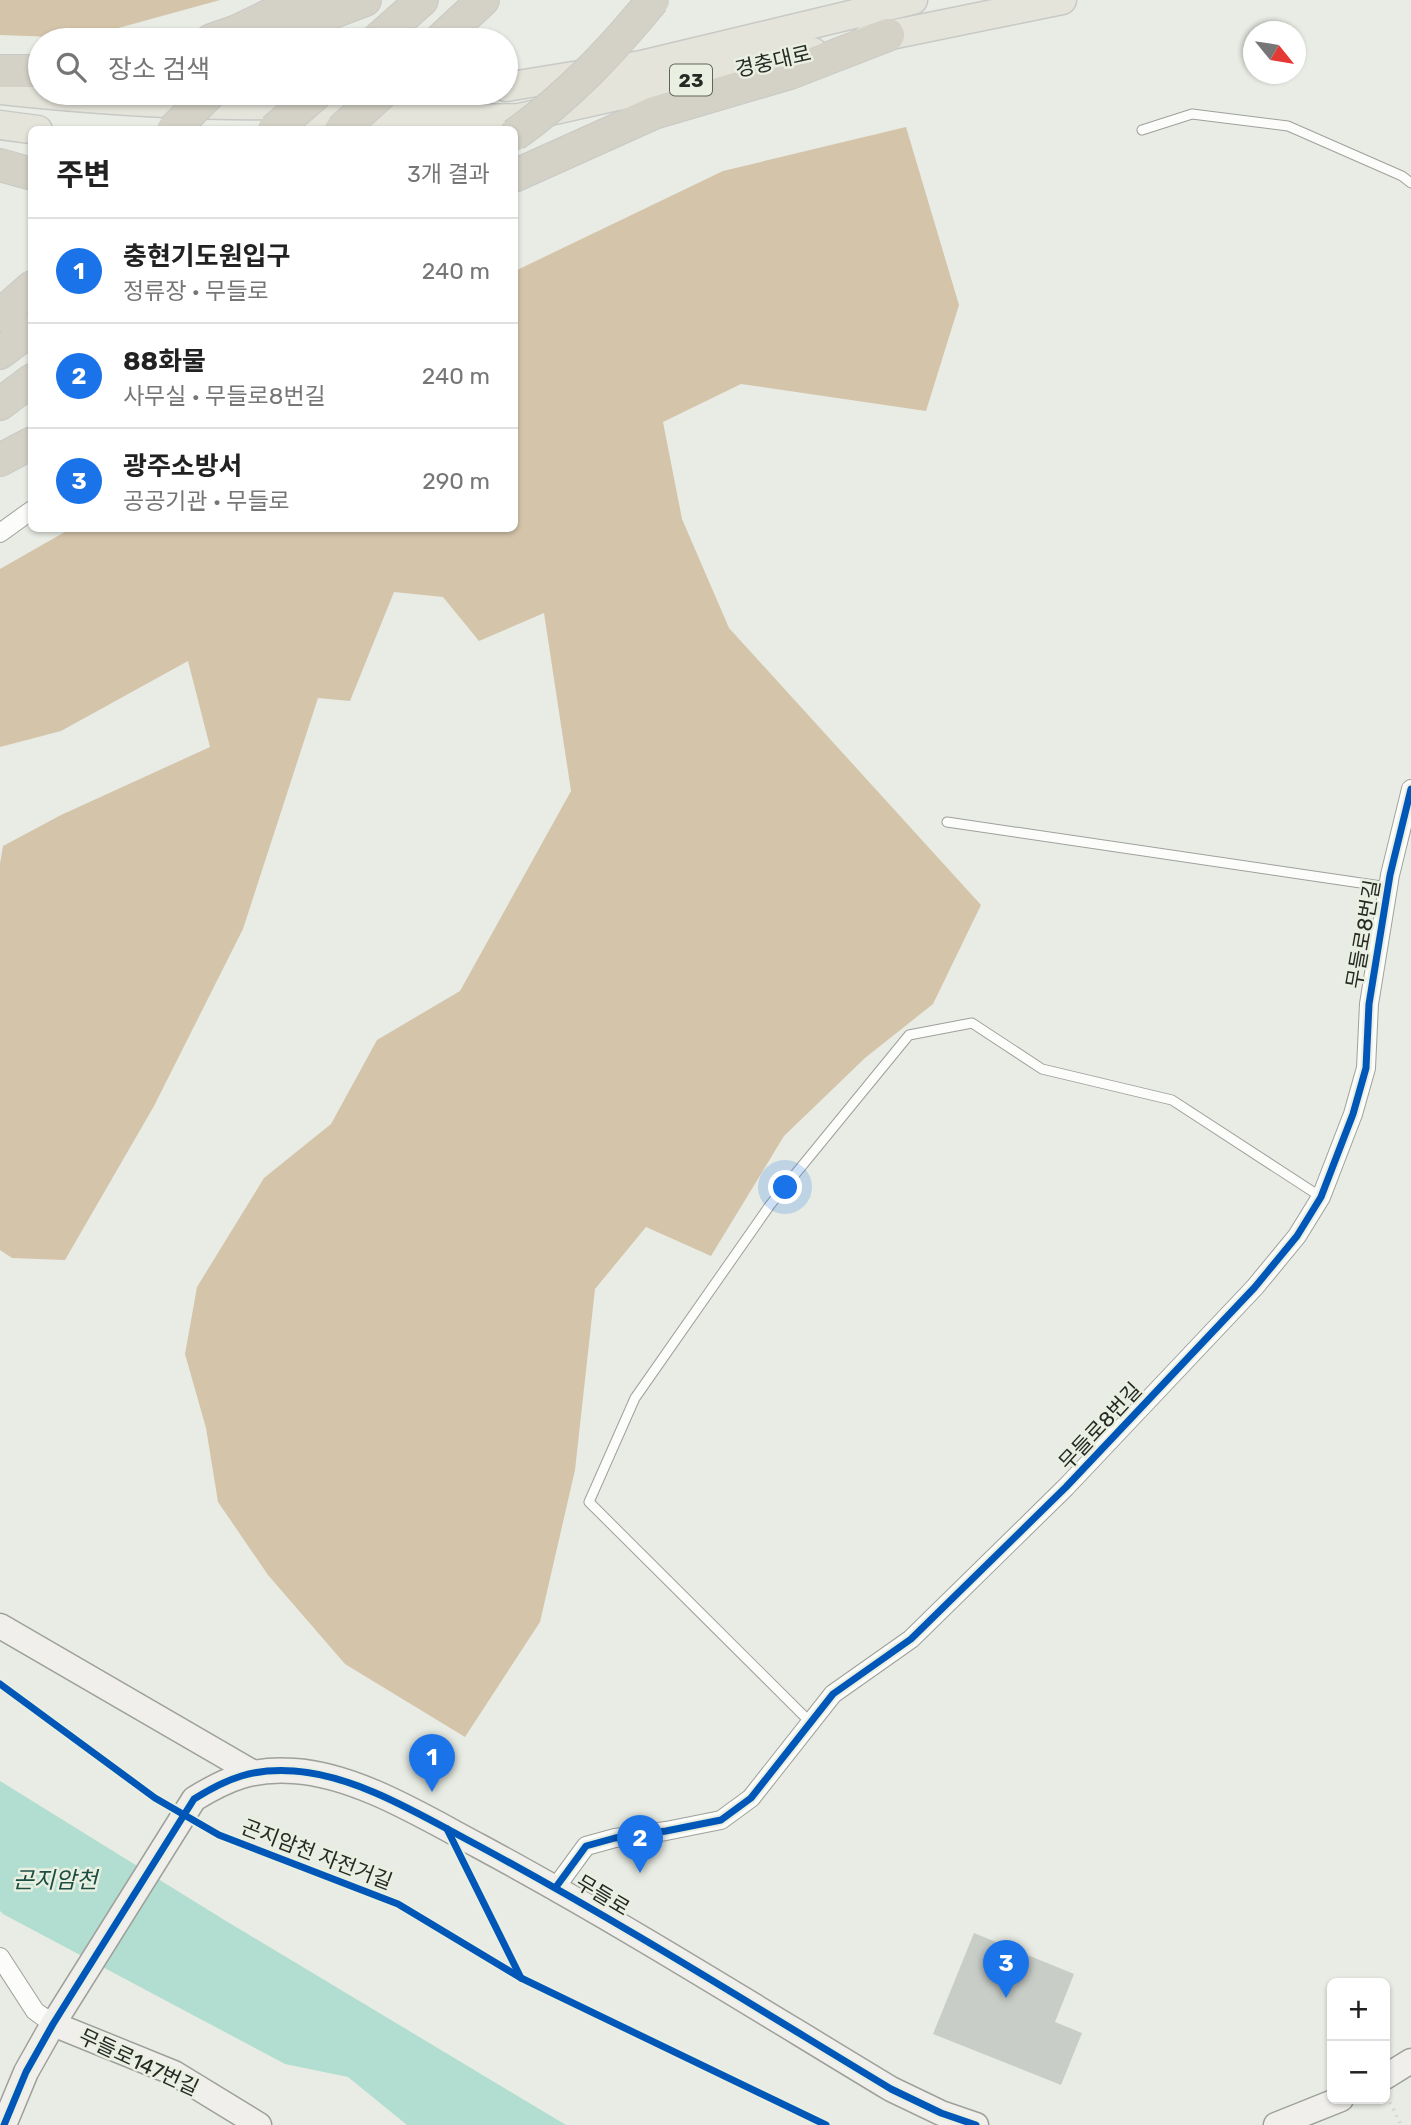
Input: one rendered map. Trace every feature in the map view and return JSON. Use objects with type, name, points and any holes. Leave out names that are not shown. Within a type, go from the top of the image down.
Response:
[{"type":"highway","points":[[243,28],[301,0]]},
{"type":"highway","points":[[294,28],[362,0]]},
{"type":"highway","points":[[390,28],[422,0]]},
{"type":"highway","points":[[453,28],[483,0]]},
{"type":"highway","points":[[518,132],[571,91],[612,49],[653,0]]},
{"type":"highway","points":[[518,174],[654,113],[790,73],[888,36]]},
{"type":"highway","points":[[0,71],[28,71]]},
{"type":"highway","points":[[177,126],[197,105]]},
{"type":"highway","points":[[279,126],[303,105]]},
{"type":"highway","points":[[345,126],[369,105]]},
{"type":"highway","points":[[0,165],[28,173]]},
{"type":"highway","points":[[0,315],[28,290]]},
{"type":"highway","points":[[0,353],[28,332]]},
{"type":"highway","points":[[0,404],[28,383]]},
{"type":"highway","points":[[0,460],[28,445]]},
{"type":"main road","name":"경충대로","points":[[518,86],[641,65],[912,0]]},
{"type":"main road","name":"경충대로","points":[[358,126],[421,120],[519,118],[1062,0]]},
{"type":"main road","points":[[0,90],[28,93]]},
{"type":"main road","points":[[162,105],[336,105]]},
{"type":"main road","points":[[0,125],[28,129]]},
{"type":"street","points":[[0,533],[28,513]]},
{"type":"street","name":"무들로8번길","points":[[556,1887],[586,1846],[615,1838],[666,1831],[721,1819],[751,1798],[833,1694],[911,1640],[1066,1487],[1255,1287],[1297,1236],[1321,1197],[1353,1114],[1366,1068],[1369,1004],[1388,887],[1411,789]]},
{"type":"street","points":[[0,1626],[251,1772]]},
{"type":"street","name":"무들로","points":[[53,2024],[194,1799],[218,1784],[251,1772],[295,1771],[337,1779],[386,1798],[556,1887],[891,2089],[941,2113],[975,2125]]},
{"type":"street","points":[[0,1957],[35,2011],[53,2024],[26,2072],[4,2125]]},
{"type":"street","name":"무들로147번길","points":[[53,2024],[174,2073],[259,2125]]},
{"type":"street","points":[[1390,2074],[1411,2061]]},
{"type":"street","points":[[1276,2125],[1328,2104]]},
{"type":"lane","points":[[1142,130],[1192,114],[1288,126],[1402,176],[1411,183]]},
{"type":"lane","points":[[947,821],[1388,887]]},
{"type":"lane","points":[[810,1722],[589,1502],[635,1398],[770,1205],[909,1035],[972,1023],[1042,1069],[1172,1100],[1321,1197]]},
{"type":"path","points":[[1390,2102],[1401,2125]]},
{"type":"shaded area","points":[[0,0],[220,0],[118,28],[28,28],[28,36],[0,35]]},
{"type":"shaded area","points":[[906,127],[959,305],[926,411],[741,384],[663,422],[682,519],[729,628],[981,905],[933,1004],[865,1058],[784,1136],[711,1256],[646,1227],[595,1289],[575,1470],[540,1622],[465,1737],[345,1664],[268,1575],[218,1502],[206,1428],[185,1354],[197,1287],[264,1178],[331,1124],[377,1040],[460,991],[571,791],[544,613],[479,641],[443,597],[394,592],[350,701],[318,698],[243,929],[154,1106],[65,1260],[12,1258],[0,1250],[0,864],[3,846],[61,815],[210,747],[188,661],[61,731],[0,747],[0,569],[65,532],[518,532],[518,270],[723,171]]},
{"type":"water","name":"곤지암천","points":[[0,1781],[226,1921],[566,2125],[407,2125],[348,2077],[285,2064],[3,1914],[0,1911]]},
{"type":"building","points":[[974,1933],[1074,1974],[1055,2022],[1082,2033],[1061,2085],[933,2034]]},
{"type":"cycle path","points":[[556,1887],[586,1846],[615,1838],[721,1820],[751,1798],[833,1694],[911,1639],[1066,1487],[1255,1287],[1297,1236],[1321,1197],[1353,1114],[1366,1068],[1369,1004],[1390,875],[1411,789]]},
{"type":"cycle path","name":"곤지암천 자전거길","points":[[0,1684],[155,1798],[219,1835],[398,1904],[521,1978],[826,2125]]},
{"type":"cycle path","points":[[4,2125],[26,2072],[53,2024],[194,1799],[241,1776],[279,1770],[318,1774],[342,1780],[390,1799],[584,1905],[891,2089],[941,2113],[976,2125]]},
{"type":"cycle path","points":[[447,1829],[521,1978]]},
{"type":"place","name":"충현기도원입구","points":[[432,1792]]},
{"type":"place","name":"88화물","points":[[640,1873]]},
{"type":"place","name":"광주소방서","points":[[1006,1998]]}]
